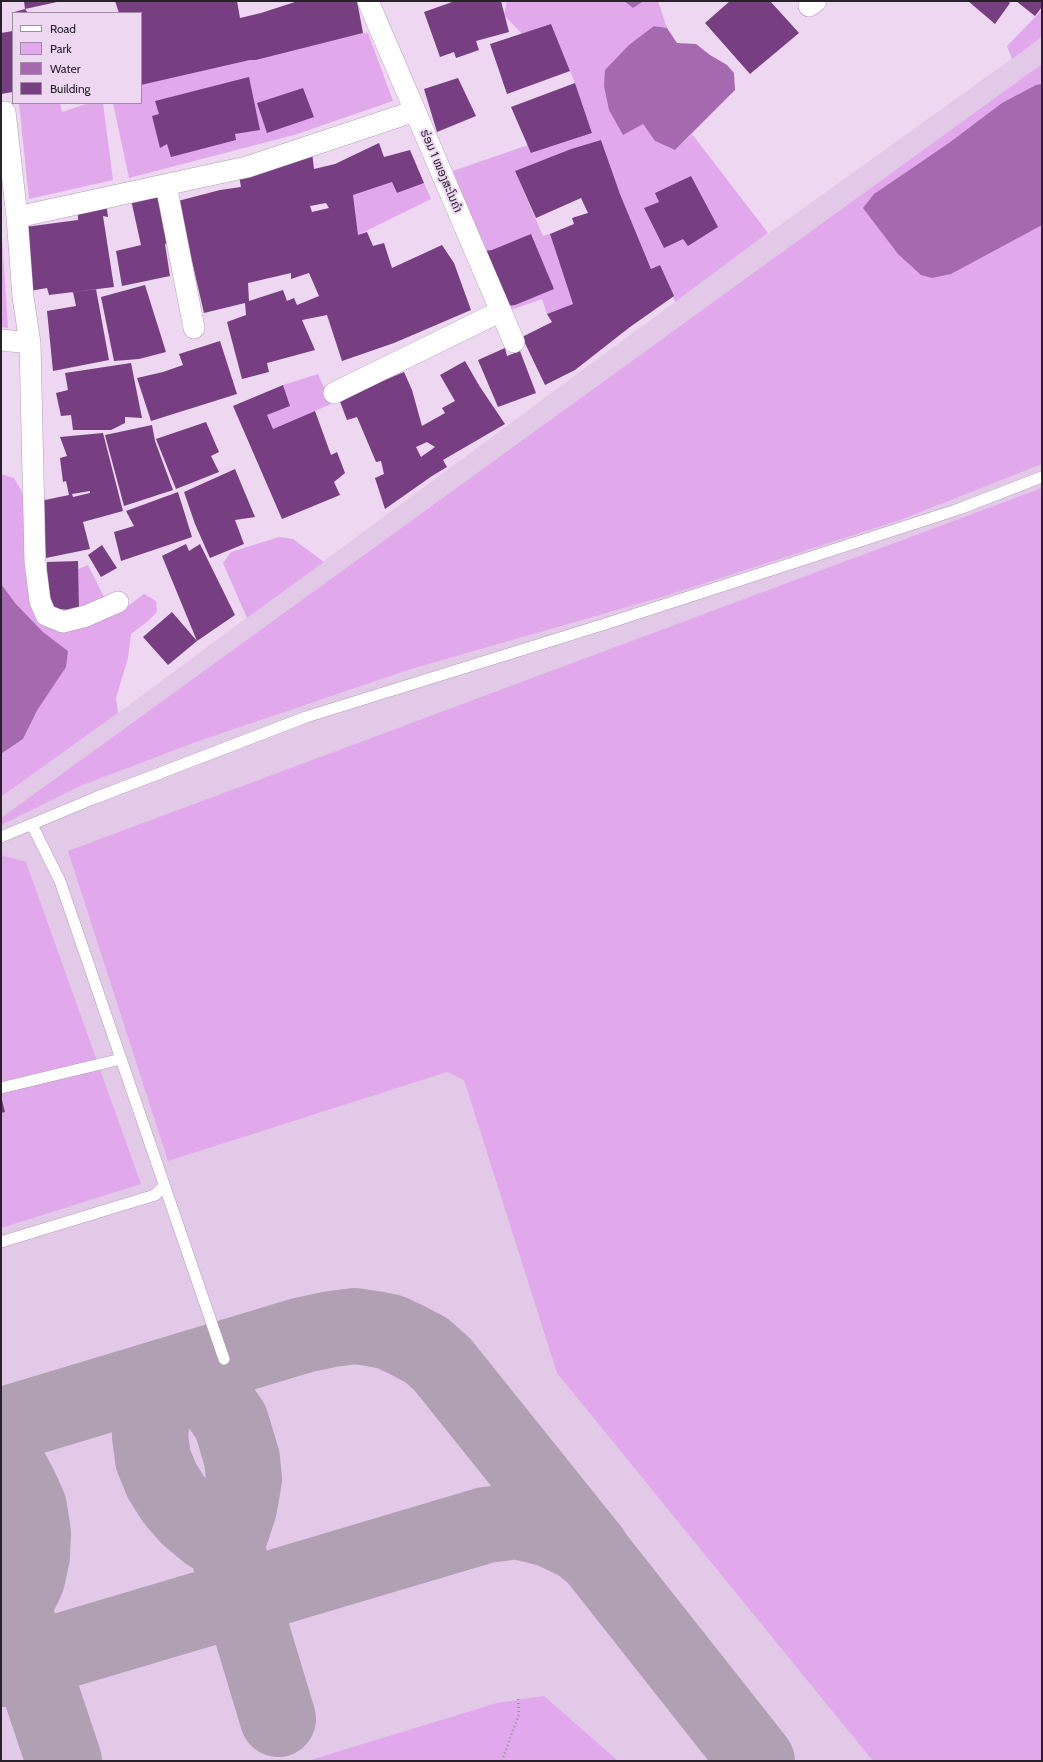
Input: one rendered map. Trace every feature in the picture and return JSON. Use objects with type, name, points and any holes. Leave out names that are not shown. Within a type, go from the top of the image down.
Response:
[{"type":"street","name":"ຮ່ອມ 1 ໜອງສະໂນຄໍາ","points":[[368,1],[514,342]]},
{"type":"street","points":[[17,217],[247,167],[416,111]]},
{"type":"street","points":[[5,112],[17,217],[23,297],[30,343],[35,562],[40,601],[46,615],[63,622],[86,616],[118,602]]},
{"type":"street","points":[[166,185],[194,328]]},
{"type":"street","points":[[334,393],[501,311]]},
{"type":"street","points":[[1,340],[30,343]]},
{"type":"lane","points":[[1,837],[96,798],[306,717],[960,510],[1042,477]]},
{"type":"lane","points":[[32,825],[60,881],[224,1359]]},
{"type":"lane","points":[[1,1088],[121,1059]]},
{"type":"lane","points":[[1,1242],[155,1195],[164,1186]]},
{"type":"path","points":[[502,1761],[519,1714],[518,1696]]},
{"type":"shaded area","points":[[1042,37],[1042,1761],[1,1761],[1,797],[118,713],[748,248]]},
{"type":"green space","points":[[507,1],[624,1],[633,8],[644,1],[658,1],[667,28],[654,26],[643,124],[655,141],[675,150],[692,134],[768,233],[675,302],[660,265],[651,269],[620,194],[601,140],[571,149],[515,171],[543,236],[550,234],[573,304],[547,314],[542,299],[508,311],[453,171],[528,145],[532,153],[592,133],[575,83],[551,25],[522,34],[504,15]]},
{"type":"green space","points":[[1042,10],[1042,37],[1012,59],[1007,46]]},
{"type":"green space","points":[[368,33],[393,101],[294,135],[129,178],[113,104],[142,104],[142,85],[250,60],[256,60]]},
{"type":"green space","points":[[1042,64],[1042,464],[900,520],[662,597],[411,669],[193,743],[80,786],[1,825],[1,818]]},
{"type":"green space","points":[[19,104],[60,104],[62,112],[86,104],[103,104],[113,180],[29,199]]},
{"type":"green space","points":[[392,182],[397,193],[424,183],[431,199],[358,235],[353,195]]},
{"type":"green space","points":[[1,221],[8,328],[1,327]]},
{"type":"green space","points":[[318,374],[331,404],[273,429],[267,415],[289,406],[283,385]]},
{"type":"green space","points":[[1,474],[14,478],[21,490],[32,540],[44,621],[127,607],[144,594],[156,601],[157,612],[131,634],[128,658],[116,698],[118,713],[1,797],[1,754],[23,739],[68,651],[43,632],[16,604],[1,584]]},
{"type":"green space","points":[[1042,488],[1042,1761],[873,1761],[557,1373],[464,1080],[447,1072],[168,1161],[68,851]]},
{"type":"green space","points":[[279,537],[293,539],[324,562],[247,618],[223,563],[231,552]]},
{"type":"green space","points":[[88,565],[104,597],[99,603],[79,607],[78,569]]},
{"type":"green space","points":[[1,855],[26,862],[141,1184],[1,1228],[1,1113],[5,1112],[1,1092]]},
{"type":"green space","points":[[544,1696],[618,1761],[307,1761],[497,1703]]},
{"type":"water","points":[[624,1],[644,1],[633,8]]},
{"type":"water","points":[[654,26],[667,28],[677,43],[696,44],[710,55],[727,65],[734,73],[735,90],[675,150],[655,141],[643,124],[623,135],[609,110],[604,86],[605,70],[629,45]]},
{"type":"water","points":[[1042,84],[1042,225],[951,274],[932,278],[921,275],[898,254],[863,208],[874,194],[949,143],[1002,103],[1036,85]]},
{"type":"water","points":[[1,584],[16,604],[43,632],[68,651],[66,667],[38,709],[23,739],[1,754]]},
{"type":"building","points":[[24,1],[57,1],[57,2],[25,9]]},
{"type":"building","points":[[115,1],[237,1],[240,18],[298,1],[357,1],[363,33],[256,60],[250,60],[142,85],[142,12],[119,12]]},
{"type":"building","points":[[455,1],[501,1],[509,32],[476,41],[479,50],[456,58],[454,52],[440,57],[424,12]]},
{"type":"building","points":[[730,1],[770,1],[799,33],[750,74],[705,23]]},
{"type":"building","points":[[968,1],[1008,1],[1010,3],[995,24]]},
{"type":"building","points":[[1016,1],[1042,1],[1042,7],[1035,16]]},
{"type":"building","points":[[25,9],[27,12],[14,12]]},
{"type":"building","points":[[551,24],[570,71],[507,94],[490,44]]},
{"type":"building","points":[[12,31],[12,92],[1,94],[1,33]]},
{"type":"building","points":[[249,77],[260,130],[235,134],[236,140],[171,157],[167,144],[160,148],[152,116],[159,114],[155,101]]},
{"type":"building","points":[[458,78],[476,116],[437,132],[424,89]]},
{"type":"building","points":[[575,83],[592,133],[531,153],[511,107]]},
{"type":"building","points":[[303,88],[314,117],[267,133],[257,103]]},
{"type":"building","points":[[601,140],[620,194],[651,269],[660,265],[674,296],[630,327],[575,370],[545,385],[522,337],[552,322],[547,314],[573,304],[550,234],[574,224],[572,218],[588,213],[581,198],[536,218],[515,171],[571,149]]},
{"type":"building","points":[[379,143],[384,157],[410,150],[424,183],[397,193],[392,182],[353,195],[358,235],[367,232],[373,246],[384,243],[392,268],[442,245],[454,263],[471,310],[394,343],[342,361],[327,315],[302,320],[315,350],[267,363],[269,372],[242,379],[227,322],[246,315],[245,303],[204,313],[178,201],[220,190],[241,187],[239,176],[312,152],[314,169],[335,164]],"holes":[[[326,203],[329,208],[312,212],[310,206]],[[291,273],[291,279],[309,273],[319,296],[297,305],[294,298],[287,301],[283,290],[249,301],[248,283]]]},
{"type":"building","points":[[691,176],[718,227],[688,246],[683,239],[664,248],[644,208],[659,202],[655,193]]},
{"type":"building","points":[[159,192],[171,242],[165,244],[170,276],[122,286],[116,251],[141,245],[131,200]]},
{"type":"building","points":[[106,202],[108,217],[103,216],[114,287],[49,295],[47,288],[30,291],[25,227],[78,220],[78,211]]},
{"type":"building","points":[[531,234],[554,289],[515,305],[506,306],[485,251],[492,250]]},
{"type":"building","points":[[145,285],[166,352],[139,359],[114,361],[101,297]]},
{"type":"building","points":[[96,289],[109,360],[53,371],[47,311],[76,306],[73,292]]},
{"type":"building","points":[[220,341],[237,394],[151,421],[137,378],[163,372],[183,365],[179,354]]},
{"type":"building","points":[[505,348],[507,356],[520,351],[536,393],[498,407],[478,360]]},
{"type":"building","points":[[465,361],[480,387],[505,424],[443,460],[447,467],[385,509],[375,478],[384,474],[381,461],[376,462],[357,417],[347,420],[339,399],[404,372],[412,390],[422,426],[445,413],[442,408],[455,401],[440,375]],"holes":[[[427,442],[435,447],[421,457],[416,447]]]},
{"type":"building","points":[[131,363],[142,418],[125,417],[125,423],[111,430],[73,430],[71,415],[61,416],[56,393],[68,390],[65,373]]},
{"type":"building","points":[[283,385],[290,406],[267,415],[273,429],[315,411],[331,455],[337,452],[345,473],[334,482],[340,495],[282,519],[233,406]]},
{"type":"building","points":[[206,422],[219,452],[211,456],[219,472],[176,489],[156,439]]},
{"type":"building","points":[[152,425],[155,441],[173,490],[124,506],[105,435]]},
{"type":"building","points":[[103,433],[123,511],[83,522],[90,549],[46,558],[40,501],[69,495],[66,481],[63,482],[60,458],[67,456],[60,437]],"holes":[[[90,491],[90,493],[73,497],[72,494]]]},
{"type":"building","points":[[235,469],[255,517],[235,520],[244,544],[210,558],[195,524],[184,492]]},
{"type":"building","points":[[178,492],[192,537],[121,561],[114,532],[134,526],[126,511]]},
{"type":"building","points":[[186,544],[189,551],[200,544],[235,615],[197,641],[162,556]]},
{"type":"building","points":[[102,545],[117,568],[101,577],[88,555]]},
{"type":"building","points":[[78,561],[79,607],[76,611],[52,608],[47,602],[47,562]]},
{"type":"building","points":[[172,612],[197,641],[168,665],[143,637]]},
{"type":"building","points":[[1,1096],[5,1112],[1,1113]]},
{"type":"taxiway","points":[[1,1426],[303,1335],[355,1326],[390,1332],[426,1350],[442,1364],[592,1551]]},
{"type":"taxiway","points":[[183,1372],[206,1389],[231,1422],[242,1459],[244,1479],[239,1508],[231,1532],[225,1543],[278,1719]]},
{"type":"taxiway","points":[[161,1378],[154,1399],[150,1436],[153,1459],[162,1481],[174,1500],[189,1517],[208,1533],[225,1543]]},
{"type":"taxiway","points":[[1,1457],[9,1467],[29,1507],[33,1533],[32,1556],[27,1579],[13,1608]]},
{"type":"taxiway","points":[[1,1669],[486,1525],[517,1521],[550,1529],[579,1543],[595,1556],[757,1761]]},
{"type":"taxiway","points":[[1,1601],[13,1608],[64,1761]]}]
